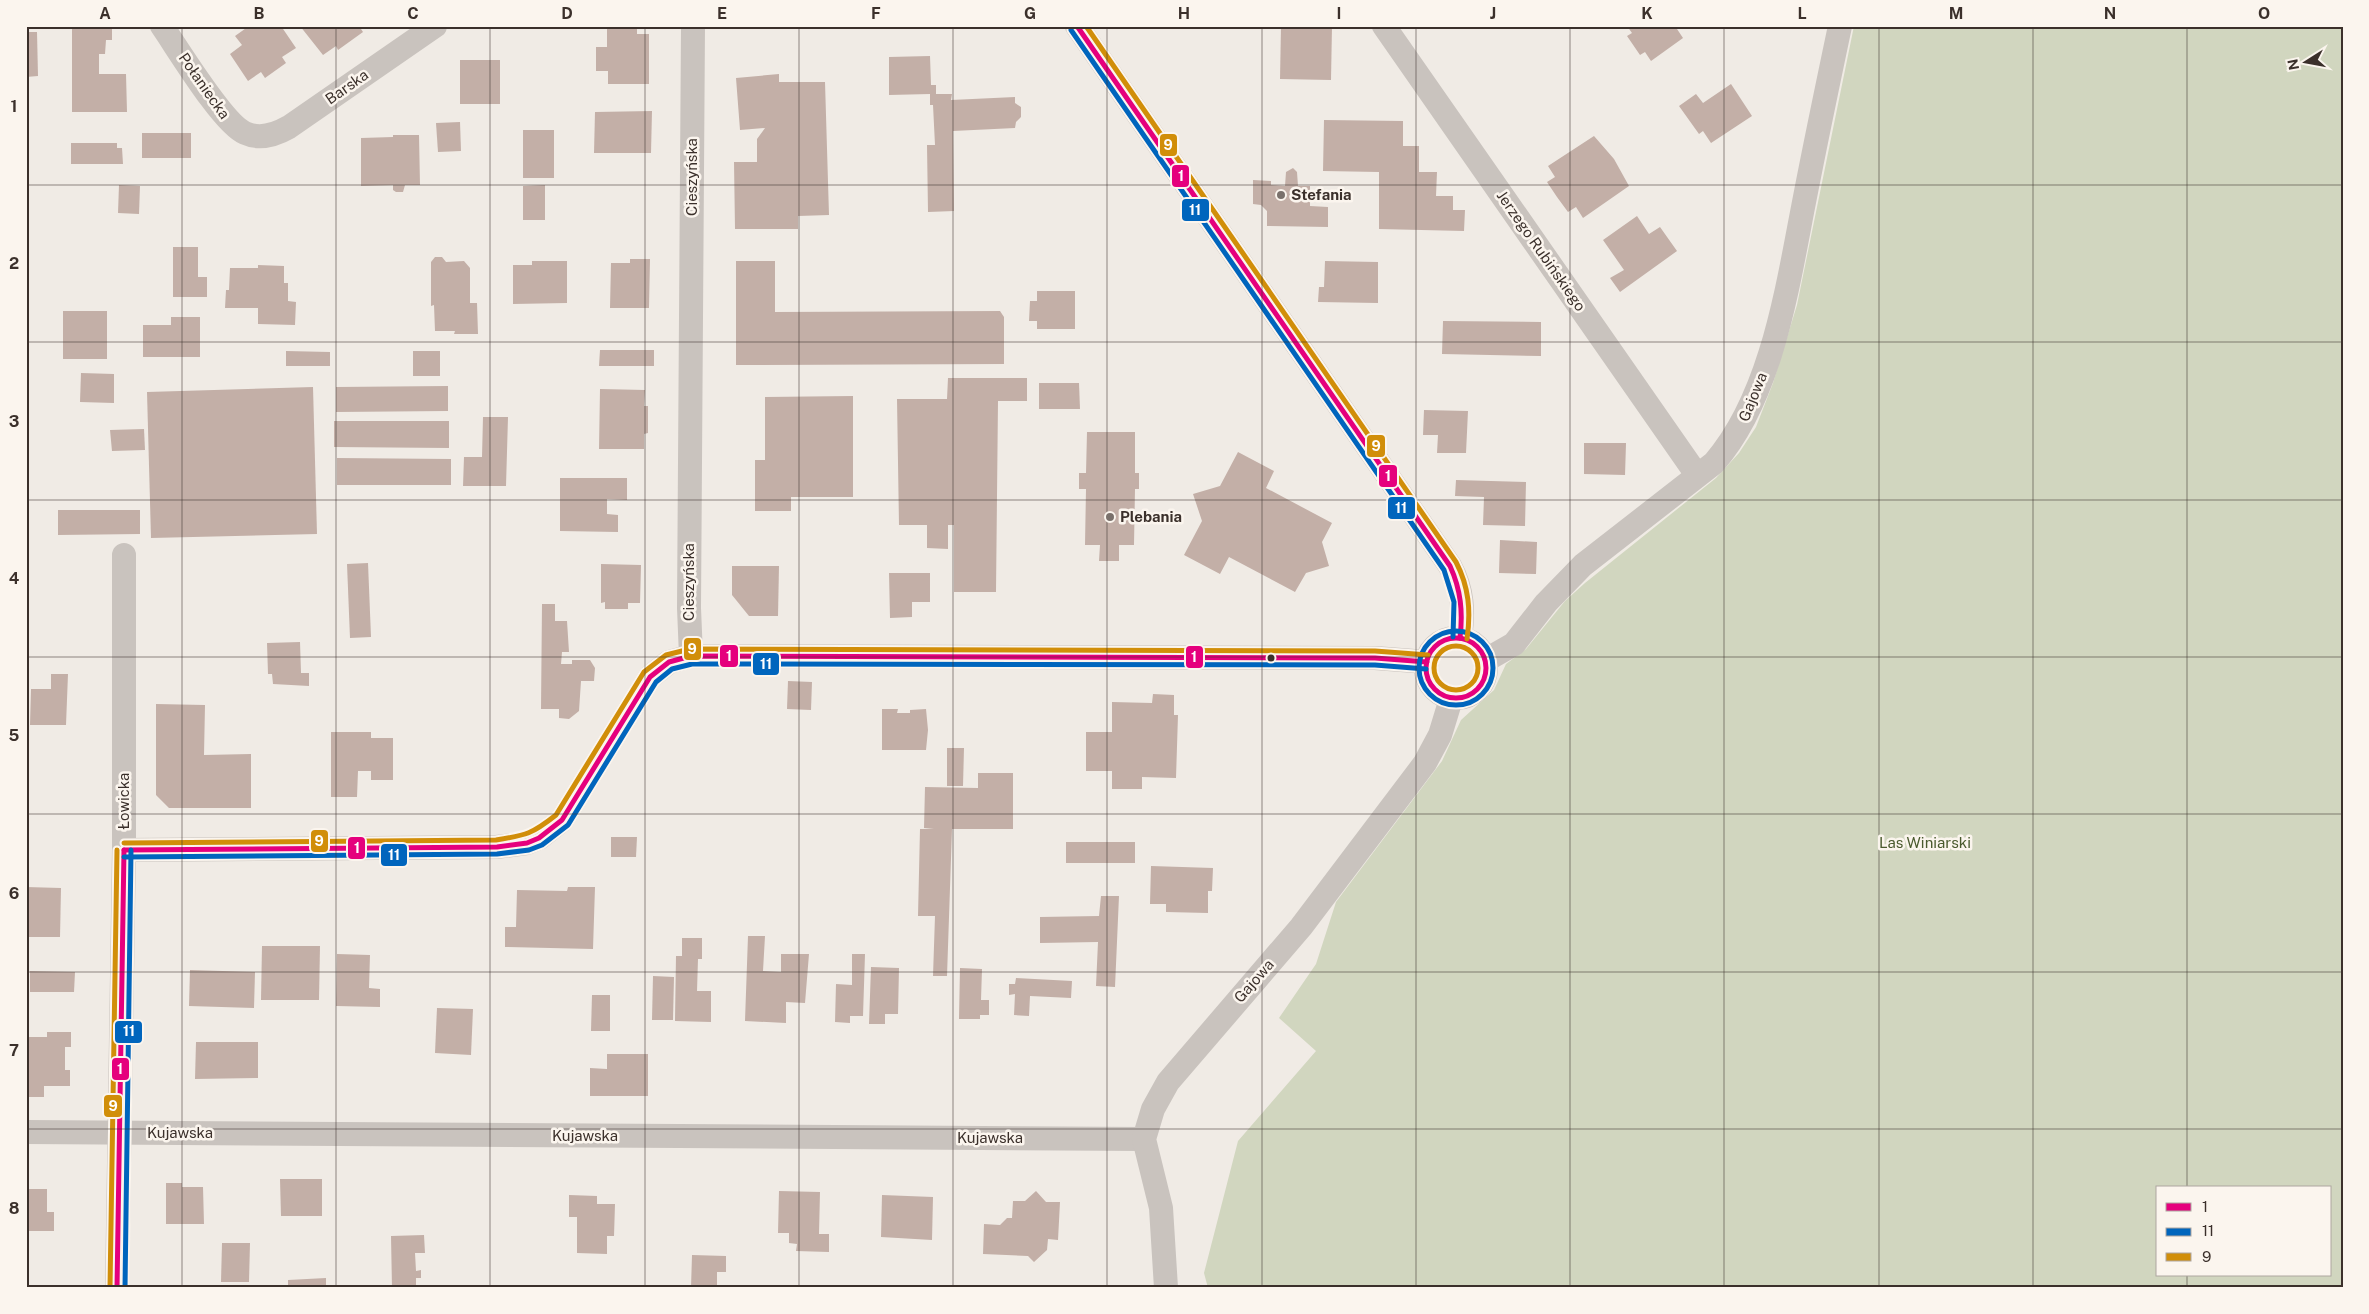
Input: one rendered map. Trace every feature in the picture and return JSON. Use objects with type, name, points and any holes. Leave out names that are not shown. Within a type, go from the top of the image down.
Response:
[{"type":"street","name":"Połaniecka","points":[[162,26],[224,116],[243,133],[254,136]]},
{"type":"street","name":"Barska","points":[[254,136],[266,136],[289,127],[435,26]]},
{"type":"street","name":"Cieszyńska","points":[[691,656],[689,598],[692,26]]},
{"type":"street","points":[[1077,26],[1450,566],[1457,579],[1463,605],[1460,638]]},
{"type":"street","name":"Jerzego Rubińskiego","points":[[1384,26],[1697,475]]},
{"type":"street","name":"Gajowa","points":[[1486,660],[1514,644],[1546,603],[1583,565],[1714,463],[1740,428],[1751,407],[1785,300],[1840,26]]},
{"type":"street","name":"Łowicka","points":[[117,1288],[124,850],[124,555]]},
{"type":"street","points":[[1460,638],[1476,646],[1486,660],[1483,680],[1477,689],[1469,695],[1451,698],[1434,687],[1426,671],[1427,662],[1436,646],[1451,639],[1460,638]]},
{"type":"street","points":[[124,850],[497,847],[527,843],[539,838],[562,820],[650,677],[669,662],[691,656],[1375,658],[1427,662]]},
{"type":"street","name":"Gajowa","points":[[1144,1138],[1153,1109],[1168,1082],[1300,927],[1425,763],[1440,735],[1451,698]]},
{"type":"street","name":"Kujawska","points":[[26,1132],[1144,1138]]},
{"type":"street","points":[[1144,1138],[1161,1208],[1166,1288]]},
{"type":"green space","name":"Las Winiarski","points":[[1854,26],[2343,26],[2343,1288],[1208,1288],[1204,1273],[1238,1141],[1316,1051],[1279,1018],[1316,964],[1336,902],[1442,761],[1461,720],[1494,690],[1506,664],[1526,649],[1565,601],[1585,583],[1716,478],[1739,453],[1756,427],[1773,383],[1797,305]]},
{"type":"building","points":[[72,26],[112,26],[112,40],[106,40],[105,54],[99,54],[99,74],[126,74],[127,112],[72,112]]},
{"type":"building","points":[[249,26],[281,26],[296,48],[282,57],[286,63],[265,78],[261,72],[248,81],[230,54],[242,45],[235,36]]},
{"type":"building","points":[[300,26],[359,26],[363,32],[338,50],[336,46],[323,55]]},
{"type":"building","points":[[607,26],[637,26],[637,34],[649,34],[649,84],[608,84],[608,71],[596,71],[596,47],[607,47]]},
{"type":"building","points":[[1281,26],[1332,26],[1331,80],[1280,79]]},
{"type":"building","points":[[1627,26],[1675,26],[1683,38],[1651,61],[1645,52],[1640,55],[1627,36],[1632,33]]},
{"type":"building","points":[[26,32],[37,32],[38,76],[26,77]]},
{"type":"building","points":[[930,56],[931,85],[936,85],[936,94],[952,94],[951,100],[1015,97],[1015,103],[1021,107],[1021,117],[1016,122],[1015,128],[953,131],[954,211],[928,212],[927,145],[935,145],[933,105],[930,105],[930,94],[889,95],[889,57]]},
{"type":"building","points":[[460,60],[500,60],[500,104],[460,104]]},
{"type":"building","points":[[779,74],[779,82],[825,82],[829,215],[798,216],[798,229],[735,229],[734,162],[757,162],[757,139],[765,128],[740,130],[736,78]]},
{"type":"building","points":[[1731,84],[1752,116],[1711,143],[1703,131],[1699,134],[1679,106],[1696,94],[1703,103]]},
{"type":"building","points":[[652,111],[651,153],[594,153],[595,112]]},
{"type":"building","points":[[1324,120],[1403,121],[1403,146],[1419,146],[1419,172],[1437,172],[1436,196],[1453,196],[1453,210],[1465,210],[1464,231],[1379,229],[1379,172],[1323,171]]},
{"type":"building","points":[[460,122],[461,151],[438,152],[436,123]]},
{"type":"building","points":[[523,130],[554,130],[554,178],[523,178]]},
{"type":"building","points":[[142,133],[191,133],[191,158],[142,158]]},
{"type":"building","points":[[393,135],[419,135],[420,185],[405,185],[403,192],[393,190],[393,185],[361,186],[361,138],[393,137]]},
{"type":"building","points":[[1594,136],[1614,159],[1629,186],[1583,218],[1576,207],[1568,212],[1557,197],[1547,182],[1555,177],[1548,166]]},
{"type":"building","points":[[71,143],[117,143],[117,148],[122,148],[123,164],[71,164]]},
{"type":"building","name":"Stefania","points":[[1293,168],[1297,172],[1298,186],[1310,186],[1310,206],[1328,207],[1328,227],[1267,226],[1267,211],[1261,205],[1253,204],[1253,180],[1271,181],[1271,185],[1285,186],[1286,172]]},
{"type":"building","points":[[119,185],[140,186],[139,214],[118,213]]},
{"type":"building","points":[[545,185],[545,220],[523,220],[523,186]]},
{"type":"building","points":[[1637,216],[1649,234],[1660,227],[1677,251],[1620,292],[1610,278],[1624,270],[1603,240]]},
{"type":"building","points":[[173,247],[198,247],[198,277],[207,277],[207,297],[173,297]]},
{"type":"building","points":[[435,257],[442,257],[446,262],[464,261],[470,268],[470,303],[477,303],[478,334],[454,334],[455,331],[435,331],[434,305],[431,306],[431,262]]},
{"type":"building","points":[[630,259],[650,259],[649,308],[610,308],[611,263],[630,263]]},
{"type":"building","points":[[532,261],[567,261],[567,303],[513,304],[513,265],[532,265]]},
{"type":"building","points":[[736,261],[775,261],[775,312],[1000,311],[1004,317],[1004,364],[736,365]]},
{"type":"building","points":[[1325,261],[1378,262],[1378,303],[1318,302],[1319,287],[1324,287]]},
{"type":"building","points":[[258,265],[284,266],[284,283],[288,283],[288,301],[296,302],[295,325],[258,324],[258,308],[225,308],[226,290],[229,290],[230,268],[258,268]]},
{"type":"building","points":[[1037,291],[1075,291],[1075,329],[1037,329],[1037,321],[1029,321],[1030,301],[1037,301]]},
{"type":"building","points":[[63,311],[107,311],[107,359],[63,359]]},
{"type":"building","points":[[171,317],[200,317],[200,357],[143,357],[143,325],[171,325]]},
{"type":"building","points":[[1443,321],[1541,322],[1541,356],[1442,354]]},
{"type":"building","points":[[600,350],[654,350],[654,366],[599,366]]},
{"type":"building","points":[[286,351],[330,352],[330,366],[286,366]]},
{"type":"building","points":[[413,351],[440,351],[440,376],[413,376]]},
{"type":"building","points":[[81,373],[114,374],[114,403],[80,402]]},
{"type":"building","points":[[948,378],[1027,378],[1027,401],[998,401],[996,592],[954,592],[954,525],[948,525],[948,549],[927,548],[927,525],[899,525],[897,399],[947,399]]},
{"type":"building","points":[[1039,383],[1079,383],[1080,409],[1039,409]]},
{"type":"building","points":[[448,386],[448,411],[336,412],[336,387]]},
{"type":"building","points":[[313,387],[317,534],[151,538],[147,392]]},
{"type":"building","points":[[600,389],[645,390],[644,406],[648,406],[648,433],[644,434],[644,449],[599,449]]},
{"type":"building","points":[[853,396],[853,497],[791,497],[791,511],[755,511],[755,460],[765,460],[765,397]]},
{"type":"building","points":[[1424,410],[1468,411],[1466,453],[1437,453],[1438,435],[1423,435]]},
{"type":"building","points":[[483,417],[508,417],[506,486],[463,486],[464,457],[482,457]]},
{"type":"building","points":[[334,421],[449,421],[449,448],[334,447]]},
{"type":"building","points":[[144,429],[145,450],[112,451],[110,430]]},
{"type":"building","name":"Plebania","points":[[1087,432],[1135,432],[1135,473],[1139,473],[1139,489],[1135,489],[1134,545],[1119,545],[1119,561],[1099,561],[1100,545],[1085,545],[1086,489],[1079,489],[1079,473],[1086,473]]},
{"type":"building","points":[[1584,443],[1626,443],[1625,475],[1584,474]]},
{"type":"building","points":[[1238,452],[1274,471],[1266,488],[1332,523],[1322,542],[1329,566],[1306,573],[1295,592],[1229,557],[1220,574],[1184,555],[1202,521],[1193,494],[1220,486]]},
{"type":"building","points":[[337,458],[451,459],[451,485],[337,485]]},
{"type":"building","points":[[560,478],[627,478],[627,500],[607,499],[607,514],[618,515],[618,532],[560,531]]},
{"type":"building","points":[[1456,480],[1526,482],[1525,526],[1483,525],[1484,497],[1455,496]]},
{"type":"building","points":[[58,510],[140,510],[140,534],[58,535]]},
{"type":"building","points":[[1500,540],[1537,542],[1536,574],[1499,573]]},
{"type":"building","points":[[368,563],[371,637],[350,638],[347,564]]},
{"type":"building","points":[[601,564],[641,565],[640,603],[628,603],[628,609],[605,609],[605,602],[601,603]]},
{"type":"building","points":[[732,566],[779,566],[778,616],[749,616],[732,595]]},
{"type":"building","points":[[889,573],[930,573],[930,602],[912,602],[912,617],[890,618]]},
{"type":"building","points":[[542,604],[555,604],[555,621],[567,621],[569,652],[562,652],[561,664],[572,664],[572,660],[590,660],[595,668],[594,681],[581,681],[579,711],[569,719],[559,718],[559,709],[541,709]]},
{"type":"building","points":[[300,642],[301,673],[309,673],[309,686],[273,684],[272,674],[268,674],[267,643]]},
{"type":"building","points":[[51,674],[68,674],[66,725],[30,725],[31,689],[51,689]]},
{"type":"building","points":[[788,681],[812,682],[811,710],[787,709]]},
{"type":"building","points":[[1153,694],[1174,695],[1174,715],[1178,715],[1176,778],[1142,777],[1142,789],[1112,789],[1112,771],[1086,771],[1086,732],[1112,732],[1112,702],[1152,703]]},
{"type":"building","points":[[156,704],[205,705],[204,755],[251,754],[251,808],[169,808],[156,795]]},
{"type":"building","points":[[882,709],[898,709],[897,713],[910,713],[910,710],[926,709],[928,730],[926,750],[882,750]]},
{"type":"building","points":[[331,732],[371,732],[371,738],[393,738],[393,780],[371,780],[371,771],[358,771],[357,797],[331,797]]},
{"type":"building","points":[[947,748],[964,748],[963,786],[947,786]]},
{"type":"building","points":[[978,773],[1013,773],[1013,829],[952,829],[947,976],[933,976],[935,916],[918,916],[920,829],[934,829],[924,828],[925,787],[978,788]]},
{"type":"building","points":[[611,837],[637,837],[636,857],[611,857]]},
{"type":"building","points":[[1066,842],[1135,842],[1135,863],[1066,863]]},
{"type":"building","points":[[1151,866],[1213,868],[1212,891],[1208,891],[1208,913],[1166,912],[1166,904],[1150,904]]},
{"type":"building","points":[[26,887],[61,888],[60,937],[26,937]]},
{"type":"building","points":[[568,887],[595,887],[593,949],[505,947],[505,927],[516,927],[517,890],[567,891]]},
{"type":"building","points":[[1101,896],[1119,896],[1115,987],[1096,986],[1098,942],[1040,943],[1040,917],[1099,916]]},
{"type":"building","points":[[748,936],[765,936],[763,971],[781,972],[781,954],[809,954],[805,1003],[786,1002],[786,1023],[745,1021]]},
{"type":"building","points":[[682,938],[702,938],[702,959],[698,959],[697,991],[711,991],[711,1022],[675,1021],[676,956],[682,956]]},
{"type":"building","points":[[262,946],[320,946],[319,1000],[261,1000]]},
{"type":"building","points":[[337,954],[370,955],[369,988],[380,989],[380,1007],[336,1006]]},
{"type":"building","points":[[852,954],[865,954],[863,1016],[850,1016],[850,1023],[835,1022],[836,984],[852,985]]},
{"type":"building","points":[[871,967],[899,968],[898,1014],[885,1014],[885,1024],[869,1024]]},
{"type":"building","points":[[960,968],[982,969],[981,1000],[989,1000],[989,1015],[980,1015],[980,1019],[959,1019]]},
{"type":"building","points":[[190,970],[255,972],[254,1008],[189,1006]]},
{"type":"building","points":[[30,971],[75,972],[74,992],[30,992]]},
{"type":"building","points":[[653,976],[674,977],[673,1020],[652,1020]]},
{"type":"building","points":[[1016,978],[1072,981],[1071,998],[1030,996],[1029,1016],[1014,1015],[1015,994],[1009,995],[1009,984],[1015,984]]},
{"type":"building","points":[[592,995],[610,995],[610,1031],[591,1031]]},
{"type":"building","points":[[437,1008],[473,1009],[471,1055],[435,1053]]},
{"type":"building","points":[[47,1032],[71,1032],[71,1047],[65,1047],[65,1070],[70,1070],[70,1086],[44,1086],[44,1097],[26,1097],[26,1037],[47,1037]]},
{"type":"building","points":[[196,1042],[258,1042],[258,1078],[195,1079]]},
{"type":"building","points":[[607,1054],[648,1054],[648,1096],[590,1096],[590,1068],[607,1069]]},
{"type":"building","points":[[280,1179],[322,1179],[322,1216],[281,1216]]},
{"type":"building","points":[[166,1183],[182,1183],[182,1187],[203,1187],[204,1224],[166,1224]]},
{"type":"building","points":[[26,1189],[47,1189],[47,1212],[54,1212],[54,1231],[26,1231]]},
{"type":"building","points":[[779,1191],[820,1192],[819,1234],[829,1234],[829,1252],[796,1251],[797,1244],[789,1243],[789,1233],[778,1233]]},
{"type":"building","points":[[1036,1191],[1046,1202],[1060,1202],[1058,1240],[1048,1239],[1047,1250],[1034,1262],[1028,1256],[983,1254],[984,1224],[1000,1225],[1007,1218],[1012,1218],[1013,1201],[1025,1201]]},
{"type":"building","points":[[569,1195],[597,1196],[597,1204],[615,1204],[614,1236],[607,1236],[607,1254],[577,1253],[577,1217],[569,1217]]},
{"type":"building","points":[[882,1195],[933,1197],[932,1240],[881,1237]]},
{"type":"building","points":[[424,1235],[425,1253],[415,1253],[416,1271],[421,1270],[421,1278],[416,1278],[416,1288],[392,1288],[391,1236]]},
{"type":"building","points":[[222,1243],[250,1243],[249,1282],[221,1282]]},
{"type":"building","points":[[692,1255],[726,1256],[726,1272],[717,1272],[717,1288],[691,1288]]},
{"type":"building","points":[[326,1278],[326,1288],[288,1288],[288,1280]]},
{"type":"transit line","name":"1","points":[[1077,26],[1450,566],[1457,584],[1460,601],[1460,638]]},
{"type":"transit line","name":"9","points":[[1086,26],[1456,562],[1464,581],[1468,599],[1467,639]]},
{"type":"transit line","name":"11","points":[[1071,30],[1444,570],[1454,602],[1453,637]]},
{"type":"transit line","name":"11","points":[[1456,631],[1477,637],[1487,647],[1493,668],[1487,689],[1477,699],[1456,705],[1435,699],[1425,689],[1419,668],[1425,647],[1435,637],[1456,631]]},
{"type":"transit line","name":"1","points":[[1456,638],[1472,643],[1477,647],[1481,652],[1486,668],[1481,684],[1477,689],[1472,693],[1456,698],[1440,693],[1435,689],[1431,684],[1426,668],[1431,652],[1435,647],[1440,643],[1456,638]]},
{"type":"transit line","name":"9","points":[[1452,646],[1460,646],[1472,652],[1478,668],[1472,684],[1460,690],[1452,690],[1440,684],[1434,672],[1434,664],[1440,652],[1452,646]]},
{"type":"transit line","name":"9","points":[[124,843],[496,840],[529,833],[556,815],[644,672],[666,655],[690,649],[1375,651],[1428,655]]},
{"type":"transit line","name":"1","points":[[124,850],[497,847],[527,843],[539,838],[562,820],[650,677],[669,662],[691,656],[1375,658],[1427,662]]},
{"type":"transit line","name":"11","points":[[124,857],[497,854],[529,850],[542,845],[568,825],[656,682],[672,669],[692,664],[1375,665],[1426,669]]},
{"type":"transit line","name":"9","points":[[110,1288],[117,850]]},
{"type":"transit line","name":"1","points":[[117,1288],[124,850]]},
{"type":"transit line","name":"11","points":[[125,1288],[131,850]]},
{"type":"place","name":"Stefania","points":[[1281,195]]},
{"type":"place","name":"Plebania","points":[[1110,517]]}]
